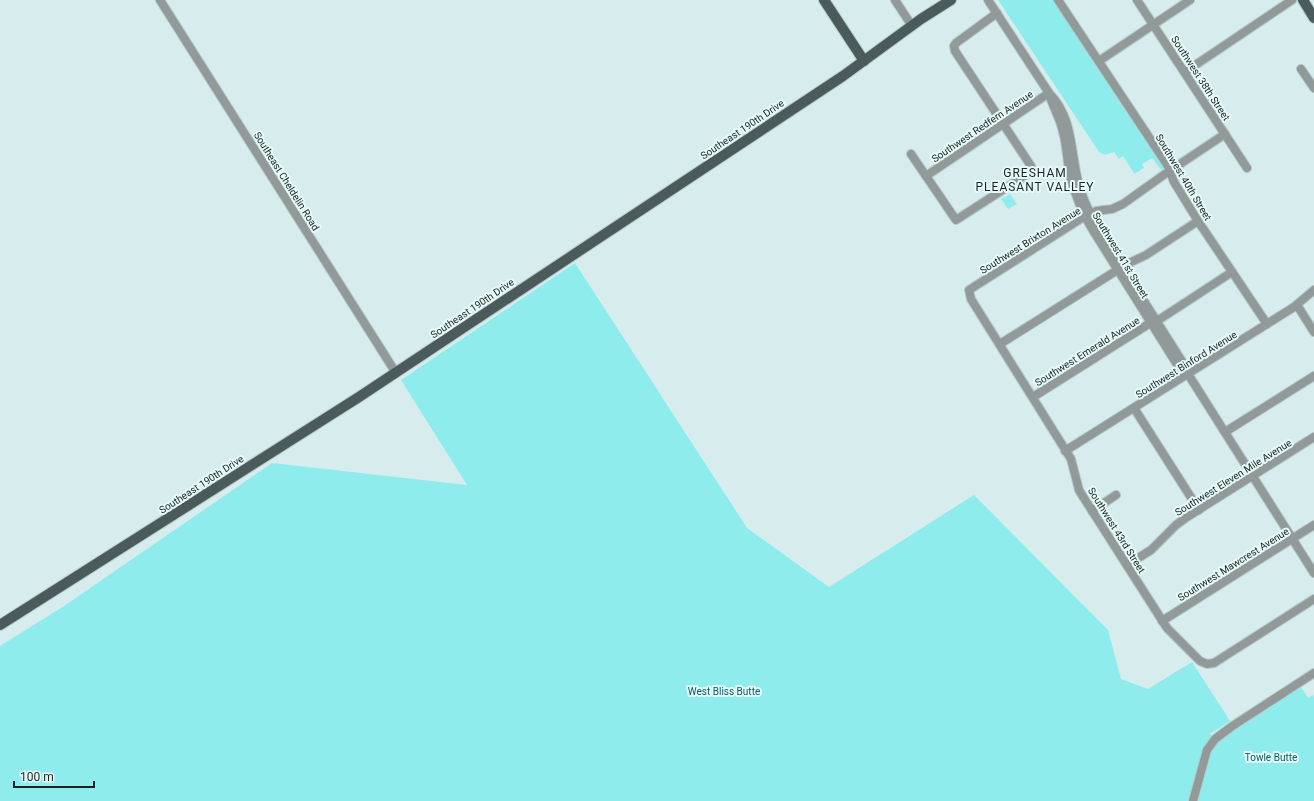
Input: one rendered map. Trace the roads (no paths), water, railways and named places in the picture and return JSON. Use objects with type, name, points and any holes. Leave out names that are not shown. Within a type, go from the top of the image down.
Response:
[{"type":"main road","points":[[824,0],[864,61]]},
{"type":"main road","name":"Southeast 190th Drive","points":[[0,625],[195,503],[396,373],[864,61],[951,0]]},
{"type":"main road","points":[[1303,0],[1314,18]]},
{"type":"street","name":"Southeast Cheldelin Road","points":[[160,0],[396,373]]},
{"type":"street","points":[[896,0],[912,26]]},
{"type":"street","name":"Southwest 41st Street","points":[[988,0],[1049,94],[1058,102],[1066,119],[1078,180],[1088,215],[1154,322],[1185,366],[1186,372],[1314,573]]},
{"type":"street","name":"Southwest 40th Street","points":[[1058,0],[1168,166],[1174,182],[1198,221],[1267,324]]},
{"type":"street","name":"Southwest 38th Street","points":[[1137,0],[1247,168]]},
{"type":"street","points":[[1099,61],[1190,0]]},
{"type":"street","points":[[1185,72],[1292,0]]},
{"type":"street","points":[[911,154],[956,220],[1033,170],[955,51],[954,46],[956,42],[997,13]]},
{"type":"street","points":[[1301,68],[1314,88]]},
{"type":"street","name":"Southwest Redfern Avenue","points":[[926,176],[1049,94]]},
{"type":"street","name":"Southwest Brixton Avenue","points":[[969,290],[1088,215],[1112,209],[1123,204],[1225,134]]},
{"type":"street","points":[[1000,344],[1120,268],[1146,255],[1198,221]]},
{"type":"street","name":"Southwest Emerald Avenue","points":[[1033,397],[1232,272]]},
{"type":"street","name":"Southwest 43rd Street","points":[[969,290],[971,299],[1071,459],[1079,490],[1092,511],[1162,621],[1170,632],[1200,661],[1206,664],[1214,663],[1314,599]]},
{"type":"street","name":"Southwest Binford Avenue","points":[[1065,451],[1134,408],[1186,372],[1297,305],[1314,290]]},
{"type":"street","points":[[1297,305],[1314,332]]},
{"type":"street","points":[[1225,432],[1314,376]]},
{"type":"street","points":[[1134,408],[1199,510]]},
{"type":"street","name":"Southwest Eleven Mile Avenue","points":[[1127,565],[1151,550],[1176,525],[1314,437]]},
{"type":"street","points":[[1092,511],[1116,495]]},
{"type":"street","name":"Southwest Mawcrest Avenue","points":[[1162,621],[1314,525]]},
{"type":"street","points":[[1192,801],[1204,756],[1215,739],[1314,673]]},
{"type":"district","name":"GRESHAM PLEASANT VALLEY","points":[[1035,180]]},
{"type":"park label","name":"West Bliss Butte","points":[[724,691]]},
{"type":"park label","name":"Towle Butte","points":[[1271,757]]}]
